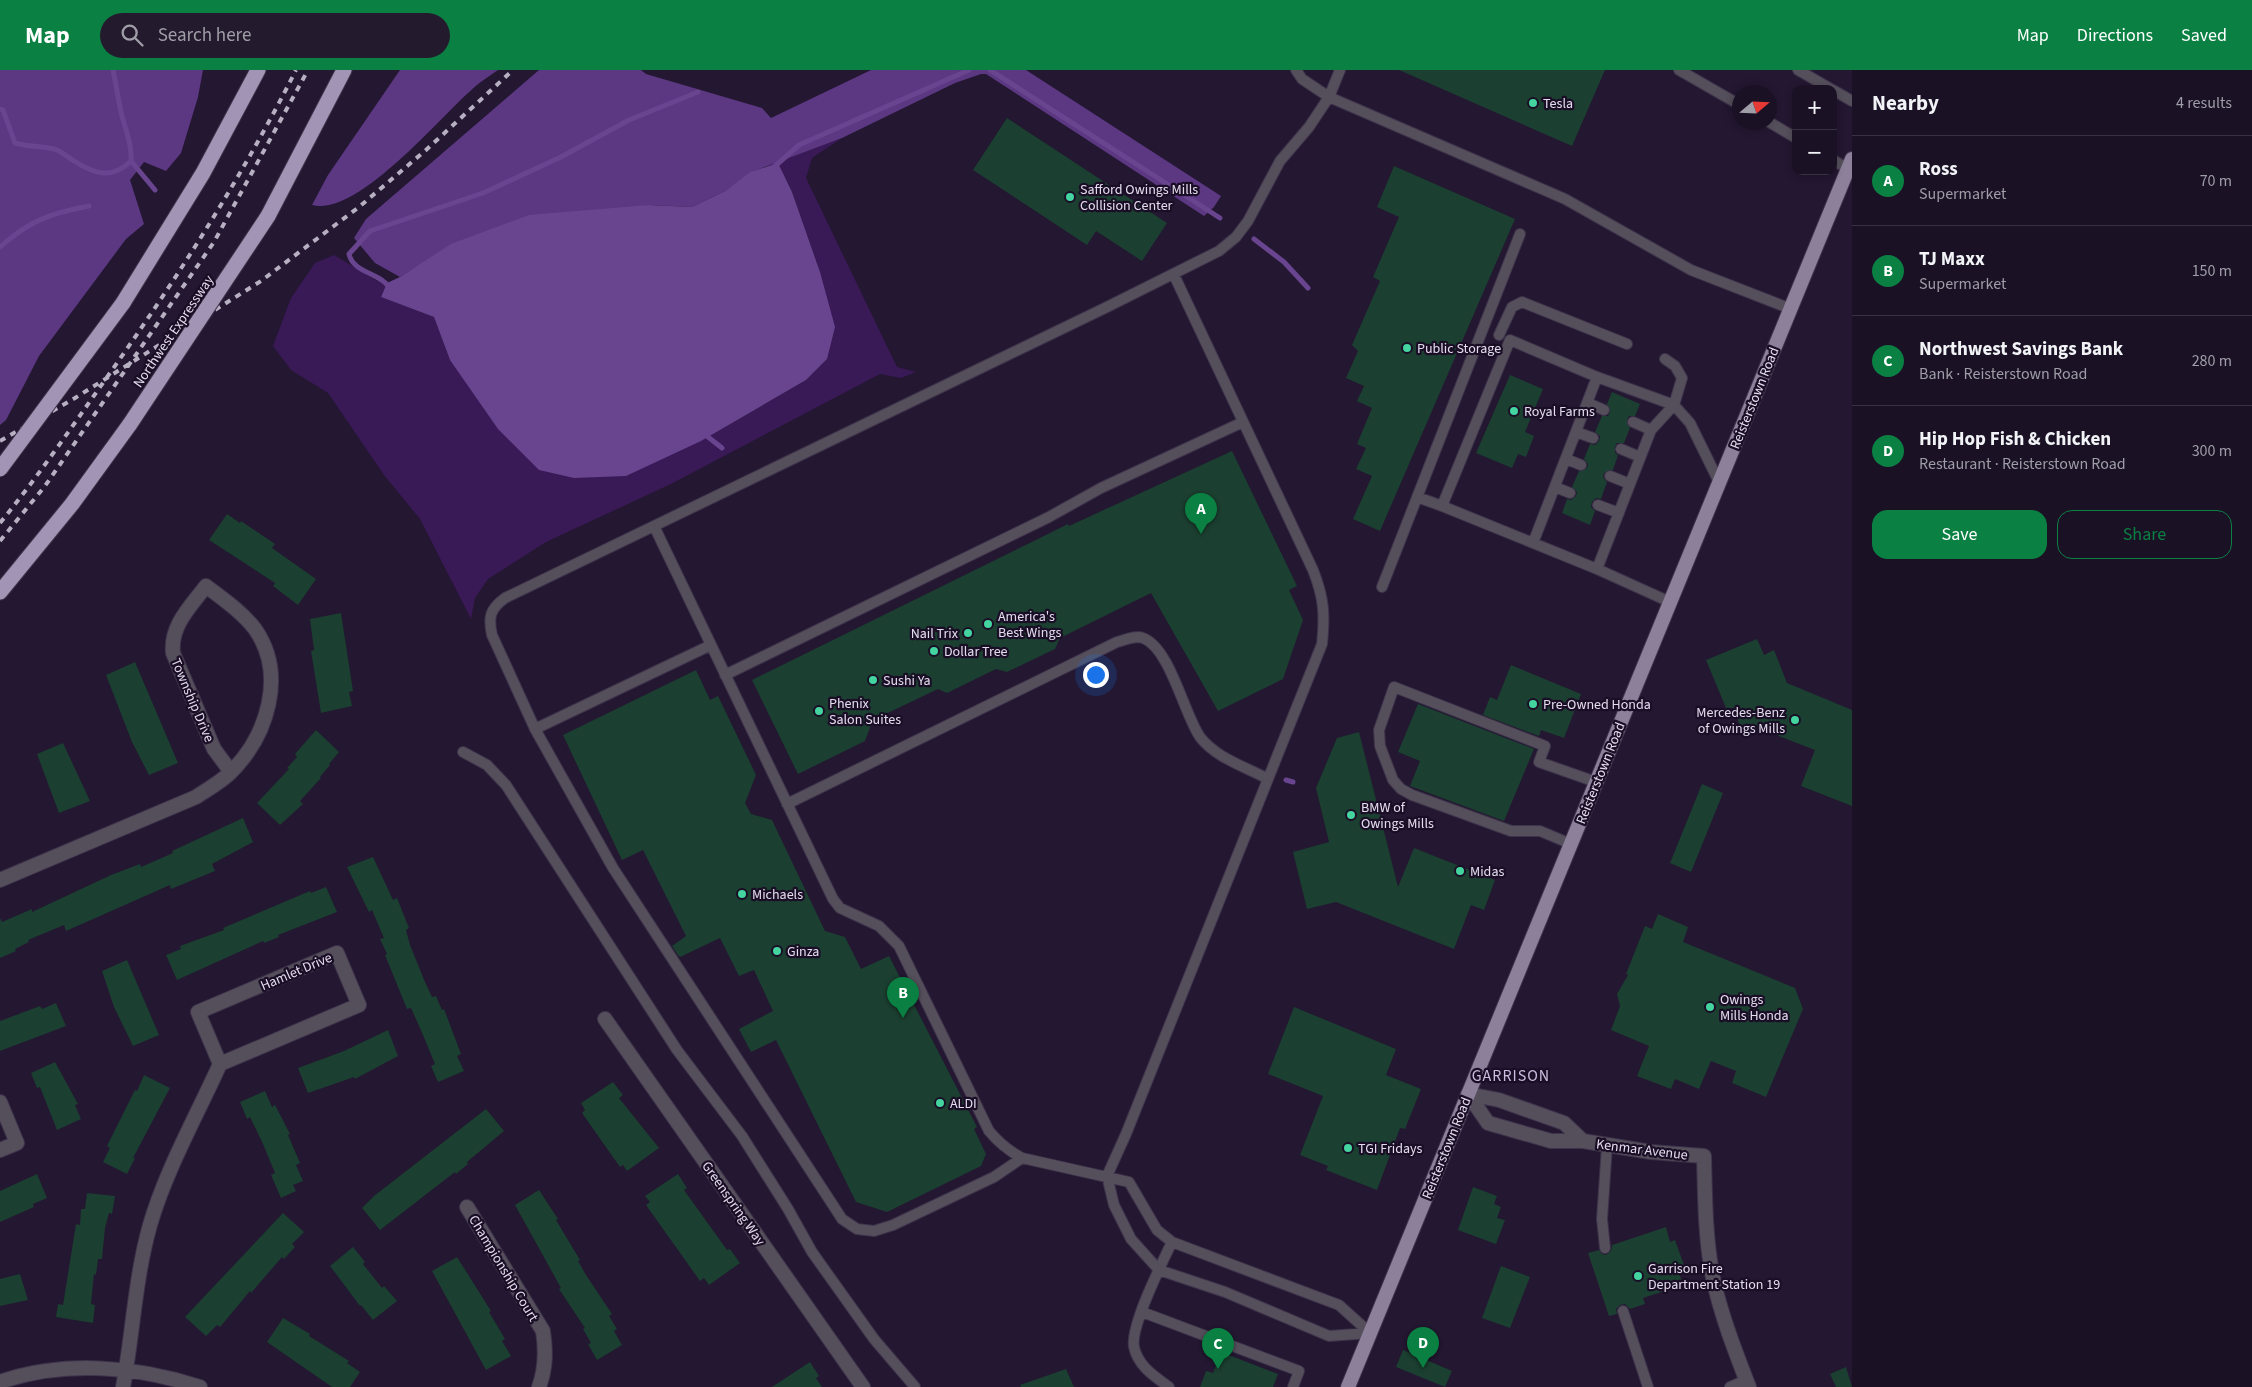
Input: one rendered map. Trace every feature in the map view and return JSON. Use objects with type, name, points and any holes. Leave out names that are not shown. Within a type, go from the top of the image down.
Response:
[{"type":"highway","points":[[0,469],[122,303],[204,173],[258,70]]},
{"type":"highway","name":"Northwest Expressway","points":[[0,592],[72,504],[130,424],[268,216],[344,70]]},
{"type":"main road","name":"Reisterstown Road","points":[[1348,1387],[1850,164]]},
{"type":"street","name":"Township Drive","points":[[0,880],[196,796],[216,785],[231,772],[259,736],[267,714],[271,690],[270,667],[264,647],[254,629],[238,612],[206,586],[176,626],[172,639],[173,653],[214,749],[231,772]]},
{"type":"street","name":"Hamlet Drive","points":[[337,953],[359,1005],[220,1064],[198,1012],[337,953]]},
{"type":"street","name":"Greenspring Way","points":[[605,1019],[863,1387]]},
{"type":"street","points":[[123,1387],[141,1264],[150,1225],[161,1194],[220,1064]]},
{"type":"street","name":"Kenmar Avenue","points":[[1468,1094],[1488,1123],[1551,1141],[1583,1141],[1651,1152],[1704,1156],[1707,1232],[1713,1277],[1722,1314],[1748,1383]]},
{"type":"street","name":"Kenmar Avenue","points":[[1468,1094],[1499,1100],[1564,1123],[1583,1141]]},
{"type":"street","points":[[0,1102],[17,1143],[0,1150]]},
{"type":"street","name":"Championship Court","points":[[467,1207],[543,1331],[546,1350],[544,1373],[539,1387]]},
{"type":"street","points":[[0,1382],[23,1376],[68,1369],[126,1370],[178,1380],[200,1387]]},
{"type":"lane","points":[[1296,70],[1302,79],[1329,97],[1565,199],[1691,270],[1791,309]]},
{"type":"lane","points":[[1022,1158],[994,1177],[893,1225],[874,1231],[857,1229],[842,1219],[613,868],[535,729],[492,635],[488,619],[494,607],[505,598],[1174,275],[1219,251],[1236,237],[1248,220],[1280,161],[1309,127],[1329,97],[1340,70]]},
{"type":"lane","points":[[1679,70],[1732,100]]},
{"type":"lane","points":[[1798,70],[1824,85]]},
{"type":"lane","points":[[1837,93],[1852,101]]},
{"type":"lane","points":[[1777,126],[1792,136]]},
{"type":"lane","points":[[1837,161],[1850,164]]},
{"type":"lane","points":[[1382,587],[1520,234]]},
{"type":"lane","points":[[1174,275],[1313,570],[1324,605],[1322,644],[1126,1134],[1107,1176],[1114,1205],[1132,1239],[1160,1270],[1225,1292],[1329,1336],[1370,1333]]},
{"type":"lane","points":[[1499,335],[1512,307],[1522,302],[1627,344]]},
{"type":"lane","points":[[1483,329],[1597,377],[1674,405],[1690,422],[1719,482]]},
{"type":"lane","points":[[1442,506],[1510,340]]},
{"type":"lane","points":[[1597,569],[1651,430],[1674,405],[1682,378],[1675,366],[1665,360]]},
{"type":"lane","points":[[1533,543],[1597,377]]},
{"type":"lane","points":[[1588,403],[1604,410]]},
{"type":"lane","points":[[725,675],[1050,517],[1101,488],[1243,422]]},
{"type":"lane","points":[[1632,422],[1651,430]]},
{"type":"lane","points":[[1576,432],[1592,438]]},
{"type":"lane","points":[[1621,449],[1640,457]]},
{"type":"lane","points":[[1566,459],[1581,465]]},
{"type":"lane","points":[[1610,476],[1630,484]]},
{"type":"lane","points":[[1555,487],[1570,493]]},
{"type":"lane","points":[[1417,497],[1597,569],[1670,602]]},
{"type":"lane","points":[[1598,505],[1619,513]]},
{"type":"lane","points":[[654,526],[833,899],[840,908],[880,926],[899,946],[989,1131],[1008,1150],[1022,1158],[1129,1182],[1157,1230],[1172,1242],[1339,1305],[1370,1333]]},
{"type":"lane","points":[[787,804],[1112,645],[1132,638],[1143,638],[1153,646],[1162,658],[1174,680],[1190,719],[1208,746],[1268,778]]},
{"type":"lane","points":[[535,729],[711,645]]},
{"type":"lane","points":[[1571,844],[1540,831],[1511,831],[1412,795],[1401,789],[1393,780],[1380,746],[1379,730],[1394,687],[1545,746],[1539,762],[1596,782]]},
{"type":"lane","points":[[463,752],[487,766],[506,784],[660,1026],[747,1144],[788,1209],[812,1252],[874,1339],[915,1387]]},
{"type":"lane","points":[[1605,1248],[1602,1219],[1608,1146]]},
{"type":"lane","points":[[1169,1387],[1147,1371],[1134,1346],[1136,1330],[1142,1312],[1172,1242]]},
{"type":"lane","points":[[1623,1311],[1648,1387]]},
{"type":"lane","points":[[1142,1312],[1299,1371],[1293,1387]]},
{"type":"lane","points":[[1730,1387],[1748,1383]]},
{"type":"shaded area","points":[[0,70],[203,70],[198,97],[181,153],[166,171],[144,162],[130,180],[144,224],[126,239],[39,356],[6,420],[0,425]]},
{"type":"shaded area","points":[[400,70],[498,70],[477,85],[422,139],[376,180],[353,195],[331,204],[312,205],[328,175]]},
{"type":"shaded area","points":[[539,70],[641,70],[646,74],[762,108],[771,118],[871,70],[1026,70],[1221,196],[1214,207],[1204,216],[986,74],[981,74],[955,83],[842,138],[751,172],[725,191],[692,207],[649,205],[416,267],[400,277],[375,263],[354,238],[366,219]]},
{"type":"shaded area","points":[[842,138],[812,158],[806,178],[897,367],[916,372],[901,378],[880,374],[671,484],[546,542],[488,579],[475,598],[471,619],[420,519],[384,475],[328,393],[291,370],[273,346],[291,298],[315,263],[334,255],[377,281],[387,283],[381,297],[434,317],[450,360],[701,441],[806,380],[827,359],[820,272],[792,192],[778,164],[765,166]]},
{"type":"shaded area","points":[[778,163],[792,192],[820,272],[835,327],[827,359],[806,380],[701,441],[626,476],[574,478],[539,470],[498,429],[450,360],[434,317],[381,297],[387,283],[400,277],[451,244],[529,215],[649,205],[692,207],[725,191],[750,172]]},
{"type":"building","name":"Tesla","points":[[1399,70],[1605,70],[1572,146]]},
{"type":"building","name":"Safford Owings Mills Collision Center","points":[[1007,118],[1167,223],[1142,261],[1096,231],[1087,245],[973,170]]},
{"type":"building","name":"Public Storage","points":[[1394,166],[1515,219],[1380,531],[1353,519],[1372,476],[1356,469],[1366,448],[1357,444],[1372,408],[1357,401],[1364,386],[1346,378],[1358,351],[1352,345],[1380,281],[1373,277],[1399,217],[1377,207]]},
{"type":"building","name":"Royal Farms","points":[[1510,375],[1543,389],[1525,432],[1534,436],[1526,457],[1518,454],[1512,468],[1476,453]]},
{"type":"building","name":"Royal Farms","points":[[1612,392],[1640,404],[1635,416],[1629,416],[1627,420],[1630,428],[1624,443],[1617,443],[1615,447],[1615,453],[1618,455],[1613,470],[1604,473],[1603,477],[1607,482],[1601,499],[1596,498],[1592,502],[1591,507],[1595,511],[1590,525],[1562,513],[1567,499],[1571,500],[1576,496],[1577,492],[1572,487],[1579,471],[1587,468],[1588,464],[1584,459],[1590,444],[1595,445],[1599,441],[1600,436],[1595,432],[1602,416],[1608,416],[1610,412],[1607,404]]},
{"type":"building","points":[[1232,451],[1297,586],[1289,590],[1303,620],[1283,679],[1218,711],[1151,593],[1060,638],[1055,649],[1007,672],[996,669],[947,693],[938,689],[873,720],[865,741],[798,774],[752,680],[1068,524],[1069,526]]},
{"type":"building","points":[[227,514],[275,544],[272,548],[316,579],[298,605],[273,586],[275,583],[209,540]]},
{"type":"building","points":[[341,613],[353,691],[349,692],[352,706],[321,713],[311,651],[314,650],[310,619]]},
{"type":"building","name":"Mercedes-Benz of Owings Mills","points":[[1757,639],[1764,655],[1774,650],[1787,683],[1852,710],[1852,806],[1801,786],[1815,750],[1763,730],[1745,738],[1733,708],[1726,708],[1706,660]]},
{"type":"building","points":[[135,662],[178,763],[149,775],[132,742],[106,675]]},
{"type":"building","name":"Pre-Owned Honda","points":[[1511,665],[1581,694],[1564,738],[1541,730],[1539,736],[1483,715],[1490,697],[1497,700]]},
{"type":"building","points":[[696,670],[710,700],[718,696],[756,775],[745,803],[751,814],[772,820],[825,931],[845,937],[861,969],[889,956],[977,1127],[974,1129],[986,1154],[981,1166],[887,1212],[856,1202],[776,1040],[751,1052],[739,1029],[773,1011],[754,970],[739,976],[720,938],[680,957],[678,955],[672,946],[686,936],[643,850],[622,860],[563,735]]},
{"type":"building","points":[[1418,704],[1534,749],[1504,821],[1410,786],[1420,761],[1398,752]]},
{"type":"building","points":[[316,730],[339,752],[321,778],[300,801],[303,804],[280,825],[257,803],[289,769],[287,768],[297,757],[295,754]]},
{"type":"building","name":"BMW of Owings Mills","points":[[1359,732],[1398,887],[1414,848],[1495,880],[1484,910],[1471,905],[1454,949],[1336,902],[1307,909],[1293,852],[1329,842],[1316,788],[1337,738]]},
{"type":"building","points":[[63,743],[90,801],[59,813],[37,754]]},
{"type":"building","points":[[1702,784],[1723,793],[1691,872],[1670,863]]},
{"type":"building","points":[[243,818],[253,842],[212,864],[215,871],[171,889],[170,885],[66,931],[64,925],[28,940],[29,942],[15,949],[16,951],[0,958],[0,918],[2,922],[32,909],[32,912],[111,875],[140,864],[141,867],[173,853],[172,851]]},
{"type":"building","points":[[373,857],[393,900],[397,898],[409,928],[406,930],[410,945],[425,982],[432,997],[436,996],[442,1010],[444,1009],[461,1054],[457,1056],[464,1071],[438,1082],[431,1066],[435,1064],[423,1035],[411,1008],[407,1009],[385,955],[387,954],[380,939],[384,938],[372,910],[369,912],[347,867]]},
{"type":"building","points":[[326,887],[337,912],[278,935],[279,937],[264,943],[263,941],[177,980],[166,955],[181,949],[180,946],[224,930],[223,928],[310,891],[311,893]]},
{"type":"building","name":"Owings Mills Honda","points":[[1658,914],[1688,927],[1683,942],[1795,988],[1803,1009],[1766,1097],[1732,1083],[1736,1071],[1711,1061],[1699,1089],[1675,1079],[1671,1089],[1637,1076],[1649,1046],[1611,1030],[1620,1006],[1617,994],[1628,975],[1626,974],[1645,926],[1652,929]]},
{"type":"building","points":[[127,960],[159,1035],[133,1046],[114,1007],[102,971]]},
{"type":"building","points":[[56,1003],[66,1026],[0,1051],[0,1021],[40,1006],[42,1009]]},
{"type":"building","points":[[1294,1007],[1396,1049],[1386,1075],[1421,1089],[1405,1129],[1400,1128],[1377,1190],[1326,1170],[1328,1166],[1300,1155],[1323,1096],[1268,1074]]},
{"type":"building","points":[[388,1030],[398,1056],[355,1079],[354,1077],[308,1093],[298,1068],[344,1051]]},
{"type":"building","points":[[55,1062],[78,1104],[75,1105],[81,1119],[57,1130],[40,1087],[37,1088],[31,1073]]},
{"type":"building","points":[[144,1075],[170,1088],[133,1158],[135,1158],[127,1174],[103,1162],[110,1148],[107,1146]]},
{"type":"building","points":[[613,1082],[623,1095],[619,1098],[659,1148],[627,1171],[623,1165],[620,1167],[582,1113],[585,1110],[581,1103]]},
{"type":"building","points":[[265,1091],[272,1107],[275,1105],[290,1134],[288,1135],[300,1163],[296,1165],[303,1181],[293,1185],[296,1191],[281,1198],[271,1175],[275,1173],[263,1144],[250,1117],[247,1119],[240,1102]]},
{"type":"building","points":[[486,1109],[504,1131],[467,1162],[468,1164],[456,1174],[455,1172],[380,1230],[362,1208],[374,1196]]},
{"type":"building","points":[[37,1174],[47,1198],[33,1204],[34,1207],[0,1222],[0,1191]]},
{"type":"building","points":[[678,1174],[687,1188],[684,1190],[727,1250],[730,1249],[740,1263],[709,1285],[704,1278],[700,1281],[646,1205],[650,1202],[645,1196]]},
{"type":"building","points":[[1473,1187],[1497,1196],[1494,1204],[1501,1207],[1497,1218],[1505,1220],[1496,1244],[1458,1230]]},
{"type":"building","points":[[539,1190],[558,1219],[556,1220],[580,1260],[578,1261],[586,1275],[612,1314],[609,1316],[617,1329],[614,1331],[622,1345],[597,1360],[588,1344],[591,1343],[583,1329],[585,1328],[559,1289],[561,1288],[515,1205]]},
{"type":"building","points":[[87,1193],[115,1196],[112,1214],[109,1213],[105,1228],[102,1259],[98,1259],[96,1275],[94,1274],[91,1304],[95,1305],[93,1323],[56,1317],[58,1304],[63,1305],[76,1224],[80,1225],[81,1209],[85,1209]]},
{"type":"building","points":[[283,1213],[304,1232],[292,1244],[295,1247],[284,1259],[282,1257],[251,1293],[250,1291],[220,1327],[217,1325],[206,1336],[185,1317]]},
{"type":"building","name":"Garrison Fire Department Station 19","points":[[1666,1227],[1670,1242],[1675,1240],[1684,1265],[1677,1267],[1683,1285],[1643,1298],[1645,1304],[1630,1309],[1625,1304],[1620,1305],[1616,1309],[1617,1314],[1609,1316],[1588,1253],[1599,1250],[1602,1254],[1606,1255],[1611,1251],[1612,1245]]},
{"type":"building","points":[[353,1247],[365,1262],[363,1264],[382,1288],[384,1286],[397,1301],[373,1320],[330,1266]]},
{"type":"building","points":[[457,1257],[491,1311],[489,1312],[505,1339],[502,1341],[511,1356],[486,1370],[432,1271]]},
{"type":"building","points":[[1501,1266],[1530,1277],[1510,1328],[1482,1318]]},
{"type":"building","points":[[20,1274],[28,1300],[0,1306],[0,1279]]},
{"type":"building","points":[[283,1318],[349,1361],[347,1363],[360,1372],[350,1387],[332,1387],[267,1342]]},
{"type":"building","points":[[1403,1350],[1452,1371],[1445,1387],[1396,1367]]},
{"type":"building","points":[[1221,1352],[1278,1374],[1273,1387],[1200,1387],[1206,1371],[1213,1373]]},
{"type":"building","points":[[810,1362],[819,1376],[816,1378],[822,1387],[772,1387]]},
{"type":"building","points":[[1846,1367],[1852,1387],[1836,1387],[1830,1374]]},
{"type":"building","points":[[1066,1369],[1074,1387],[1021,1387],[1020,1385]]},
{"type":"waterway","points":[[0,109],[3,110],[15,143],[56,150],[86,168],[101,173],[116,171],[131,161],[131,154],[113,70]]},
{"type":"waterway","points":[[774,167],[799,145],[969,70]]},
{"type":"waterway","points":[[990,70],[1220,218]]},
{"type":"waterway","points":[[389,287],[385,282],[361,269],[351,260],[349,254],[370,231],[483,193],[561,157],[629,120],[698,92]]},
{"type":"waterway","points":[[131,161],[155,190]]},
{"type":"waterway","points":[[0,247],[31,224],[41,219],[89,206]]},
{"type":"waterway","points":[[1254,239],[1284,262],[1308,288]]},
{"type":"waterway","points":[[703,433],[722,448]]},
{"type":"waterway","points":[[1286,780],[1293,782]]},
{"type":"railway","points":[[0,523],[67,434],[182,267],[230,190],[296,70]]},
{"type":"railway","points":[[0,541],[45,486],[214,242],[308,70]]},
{"type":"railway","points":[[0,441],[75,398],[261,281],[359,207],[426,150],[513,70]]},
{"type":"place","name":"Tesla","points":[[1533,103]]},
{"type":"place","name":"Safford Owings Mills Collision Center","points":[[1070,197]]},
{"type":"place","name":"Public Storage","points":[[1407,348]]},
{"type":"place","name":"Royal Farms","points":[[1514,411]]},
{"type":"place","name":"Ross","points":[[1201,534]]},
{"type":"place","name":"America's Best Wings","points":[[988,624]]},
{"type":"place","name":"Nail Trix","points":[[968,633]]},
{"type":"place","name":"Dollar Tree","points":[[934,651]]},
{"type":"place","name":"Sushi Ya","points":[[873,680]]},
{"type":"place","name":"Pre-Owned Honda","points":[[1533,704]]},
{"type":"place","name":"Phenix Salon Suites","points":[[819,711]]},
{"type":"place","name":"Mercedes-Benz of Owings Mills","points":[[1795,720]]},
{"type":"place","name":"BMW of Owings Mills","points":[[1351,815]]},
{"type":"place","name":"Midas","points":[[1460,871]]},
{"type":"place","name":"Michaels","points":[[742,894]]},
{"type":"place","name":"Ginza","points":[[777,951]]},
{"type":"place","name":"Owings Mills Honda","points":[[1710,1007]]},
{"type":"place","name":"TJ Maxx","points":[[903,1018]]},
{"type":"place","name":"ALDI","points":[[940,1103]]},
{"type":"place","name":"TGI Fridays","points":[[1348,1148]]},
{"type":"place","name":"Garrison Fire Department Station 19","points":[[1638,1276]]},
{"type":"place","name":"Hip Hop Fish & Chicken","points":[[1423,1368]]},
{"type":"place","name":"Northwest Savings Bank","points":[[1218,1369]]},
{"type":"district","name":"GARRISON","points":[[1511,1075]]}]
